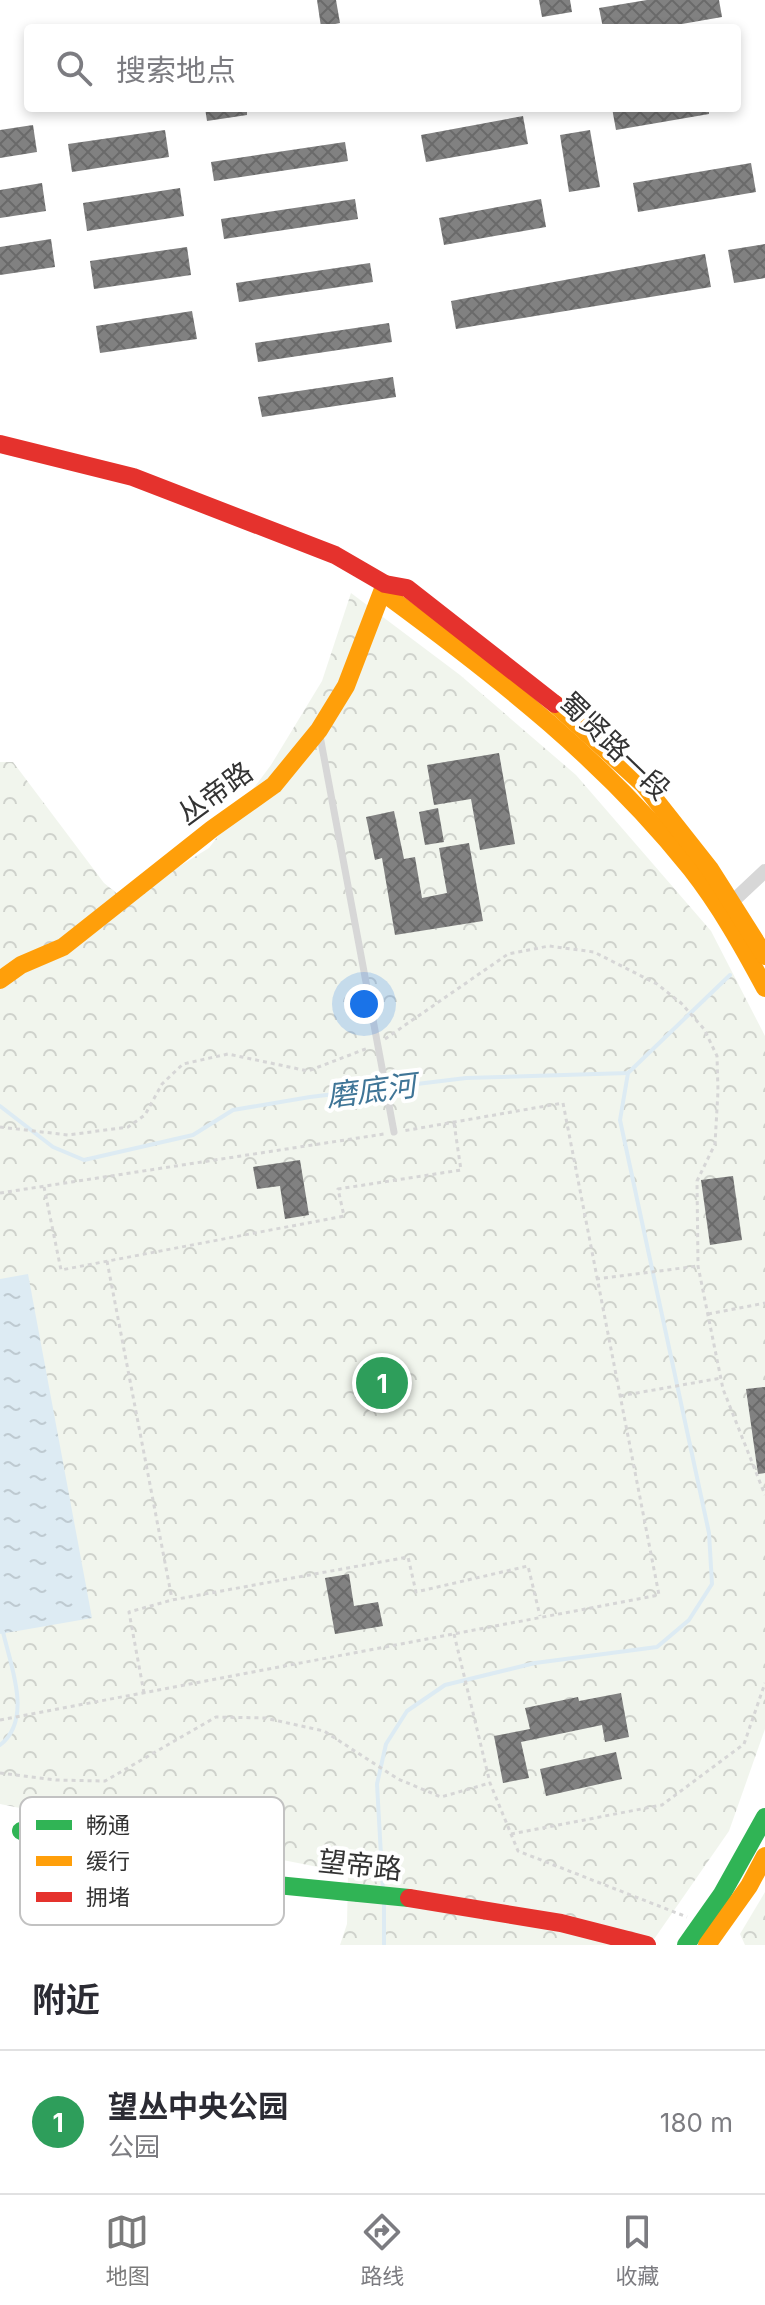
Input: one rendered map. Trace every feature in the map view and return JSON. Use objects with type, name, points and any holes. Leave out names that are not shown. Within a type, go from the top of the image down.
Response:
[{"type":"street","name":"蜀贤路一段","points":[[0,444],[133,477],[335,555],[385,584],[407,588],[490,650],[590,733],[643,784],[710,869],[765,956]]},
{"type":"street","name":"蜀贤路一段","points":[[385,584],[389,597],[501,678],[652,820],[708,892],[765,988]]},
{"type":"street","name":"丛帝路","points":[[0,980],[21,965],[63,947],[212,829],[274,785],[319,730],[346,686],[385,584]]},
{"type":"street","points":[[732,902],[765,871]]},
{"type":"street","points":[[686,1945],[765,1817]]},
{"type":"street","points":[[707,1945],[749,1886],[765,1856]]},
{"type":"street","name":"望帝路","points":[[284,1886],[411,1898],[561,1923],[647,1945]]},
{"type":"lane","points":[[319,730],[394,1132]]},
{"type":"path","points":[[0,1127],[68,1135],[128,1127],[145,1115],[162,1084],[183,1064],[228,1054],[308,1071],[354,1056],[409,1025],[508,954],[549,946],[594,952],[657,984],[681,1003],[704,1029],[717,1056],[715,1144],[697,1181],[698,1266],[721,1378],[765,1495]]},
{"type":"path","points":[[0,1193],[454,1123],[563,1103],[659,1595],[0,1720]]},
{"type":"path","points":[[44,1187],[61,1270],[344,1216],[338,1189],[461,1170],[454,1123]]},
{"type":"path","points":[[107,1261],[172,1600]]},
{"type":"path","points":[[596,1279],[698,1266]]},
{"type":"path","points":[[708,1314],[765,1303]]},
{"type":"path","points":[[620,1396],[721,1378]]},
{"type":"path","points":[[144,1693],[129,1612],[172,1600],[408,1557],[416,1592],[528,1566],[540,1618]]},
{"type":"path","points":[[454,1634],[490,1783],[518,1851],[702,1922]]},
{"type":"path","points":[[510,1834],[662,1805],[744,1744],[765,1683]]},
{"type":"path","points":[[0,1773],[56,1780],[105,1781],[216,1717],[265,1718],[324,1731],[398,1779],[441,1797],[490,1783]]},
{"type":"green space","points":[[351,593],[460,675],[576,775],[711,931],[765,1036],[765,1729],[729,1831],[650,1945],[340,1945],[347,1924],[348,1873],[284,1860],[284,1797],[20,1797],[20,1808],[0,1804],[0,762],[13,762],[104,883],[125,900],[209,848],[271,765],[322,681]]},
{"type":"green space","points":[[765,1892],[765,1945],[745,1945],[740,1934]]},
{"type":"water","points":[[28,1274],[92,1618],[0,1634],[0,1279]]},
{"type":"building","points":[[317,0],[336,0],[340,23],[321,24]]},
{"type":"building","points":[[539,0],[570,0],[572,12],[542,17]]},
{"type":"building","points":[[647,0],[719,0],[722,17],[682,24],[602,24],[599,8]]},
{"type":"building","points":[[206,112],[247,112],[247,115],[207,121]]},
{"type":"building","points":[[613,112],[709,112],[709,114],[616,130]]},
{"type":"building","points":[[523,116],[528,144],[426,162],[421,135]]},
{"type":"building","points":[[33,125],[37,152],[0,158],[0,130]]},
{"type":"building","points":[[165,130],[169,157],[72,172],[68,144]]},
{"type":"building","points":[[590,130],[600,187],[569,192],[560,135]]},
{"type":"building","points":[[345,142],[348,161],[214,181],[211,162]]},
{"type":"building","points":[[751,163],[756,192],[638,212],[633,183]]},
{"type":"building","points":[[42,183],[46,211],[0,218],[0,190]]},
{"type":"building","points":[[180,188],[184,216],[87,231],[83,203]]},
{"type":"building","points":[[355,199],[358,219],[224,239],[221,219]]},
{"type":"building","points":[[541,199],[546,227],[444,245],[439,218]]},
{"type":"building","points":[[51,239],[55,267],[0,275],[0,247]]},
{"type":"building","points":[[765,244],[765,278],[734,283],[728,250]]},
{"type":"building","points":[[187,247],[191,275],[94,289],[90,261]]},
{"type":"building","points":[[705,254],[711,287],[456,329],[451,301]]},
{"type":"building","points":[[370,263],[373,282],[239,302],[236,283]]},
{"type":"building","points":[[192,311],[197,339],[100,353],[96,326]]},
{"type":"building","points":[[389,323],[392,342],[258,362],[255,343]]},
{"type":"building","points":[[393,377],[396,397],[262,417],[258,397]]},
{"type":"building","points":[[499,753],[515,844],[480,850],[471,799],[434,805],[427,765]]},
{"type":"building","points":[[438,808],[444,842],[425,845],[419,812]]},
{"type":"building","points":[[394,811],[404,859],[415,857],[422,898],[447,893],[439,848],[469,843],[483,921],[395,935],[382,858],[375,860],[366,817]]},
{"type":"building","points":[[300,1160],[309,1215],[285,1219],[280,1186],[257,1189],[253,1167]]},
{"type":"building","points":[[733,1176],[742,1240],[710,1245],[701,1180]]},
{"type":"building","points":[[765,1387],[765,1473],[758,1474],[746,1389]]},
{"type":"building","points":[[349,1574],[354,1606],[378,1602],[383,1626],[335,1634],[325,1578]]},
{"type":"building","points":[[621,1693],[629,1737],[605,1742],[602,1725],[521,1742],[529,1778],[503,1783],[494,1736],[530,1729],[525,1708],[578,1697],[579,1701]]},
{"type":"building","points":[[616,1752],[622,1779],[546,1796],[540,1769]]},
{"type":"waterway","name":"磨底河","points":[[0,1106],[53,1147],[84,1160],[193,1135],[233,1110],[310,1097],[466,1078],[628,1073],[730,975]]},
{"type":"waterway","points":[[383,1891],[377,1784],[386,1744],[407,1711],[445,1685],[535,1663],[657,1647],[689,1620],[712,1584],[709,1533],[620,1120],[628,1073]]},
{"type":"waterway","name":"磨底河","points":[[0,1745],[10,1734],[18,1707],[3,1632]]},
{"type":"waterway","points":[[384,1903],[384,1945]]},
{"type":"traffic: fast","points":[[686,1945],[722,1894],[765,1817]]},
{"type":"traffic: fast","points":[[284,1886],[409,1898]]},
{"type":"traffic: slow","points":[[385,584],[389,597],[549,723],[658,830],[702,883],[765,988]]},
{"type":"traffic: slow","points":[[0,980],[21,965],[63,947],[212,829],[274,785],[319,730],[346,686],[385,584]]},
{"type":"traffic: slow","points":[[555,704],[643,784],[710,869],[765,956]]},
{"type":"traffic: slow","points":[[707,1945],[749,1886],[765,1856]]},
{"type":"traffic: jam","points":[[0,444],[133,477],[335,555],[385,584],[407,588],[555,704]]},
{"type":"traffic: jam","points":[[409,1898],[561,1923],[647,1945]]},
{"type":"place","name":"望丛中央公园","points":[[382,1383]]}]
